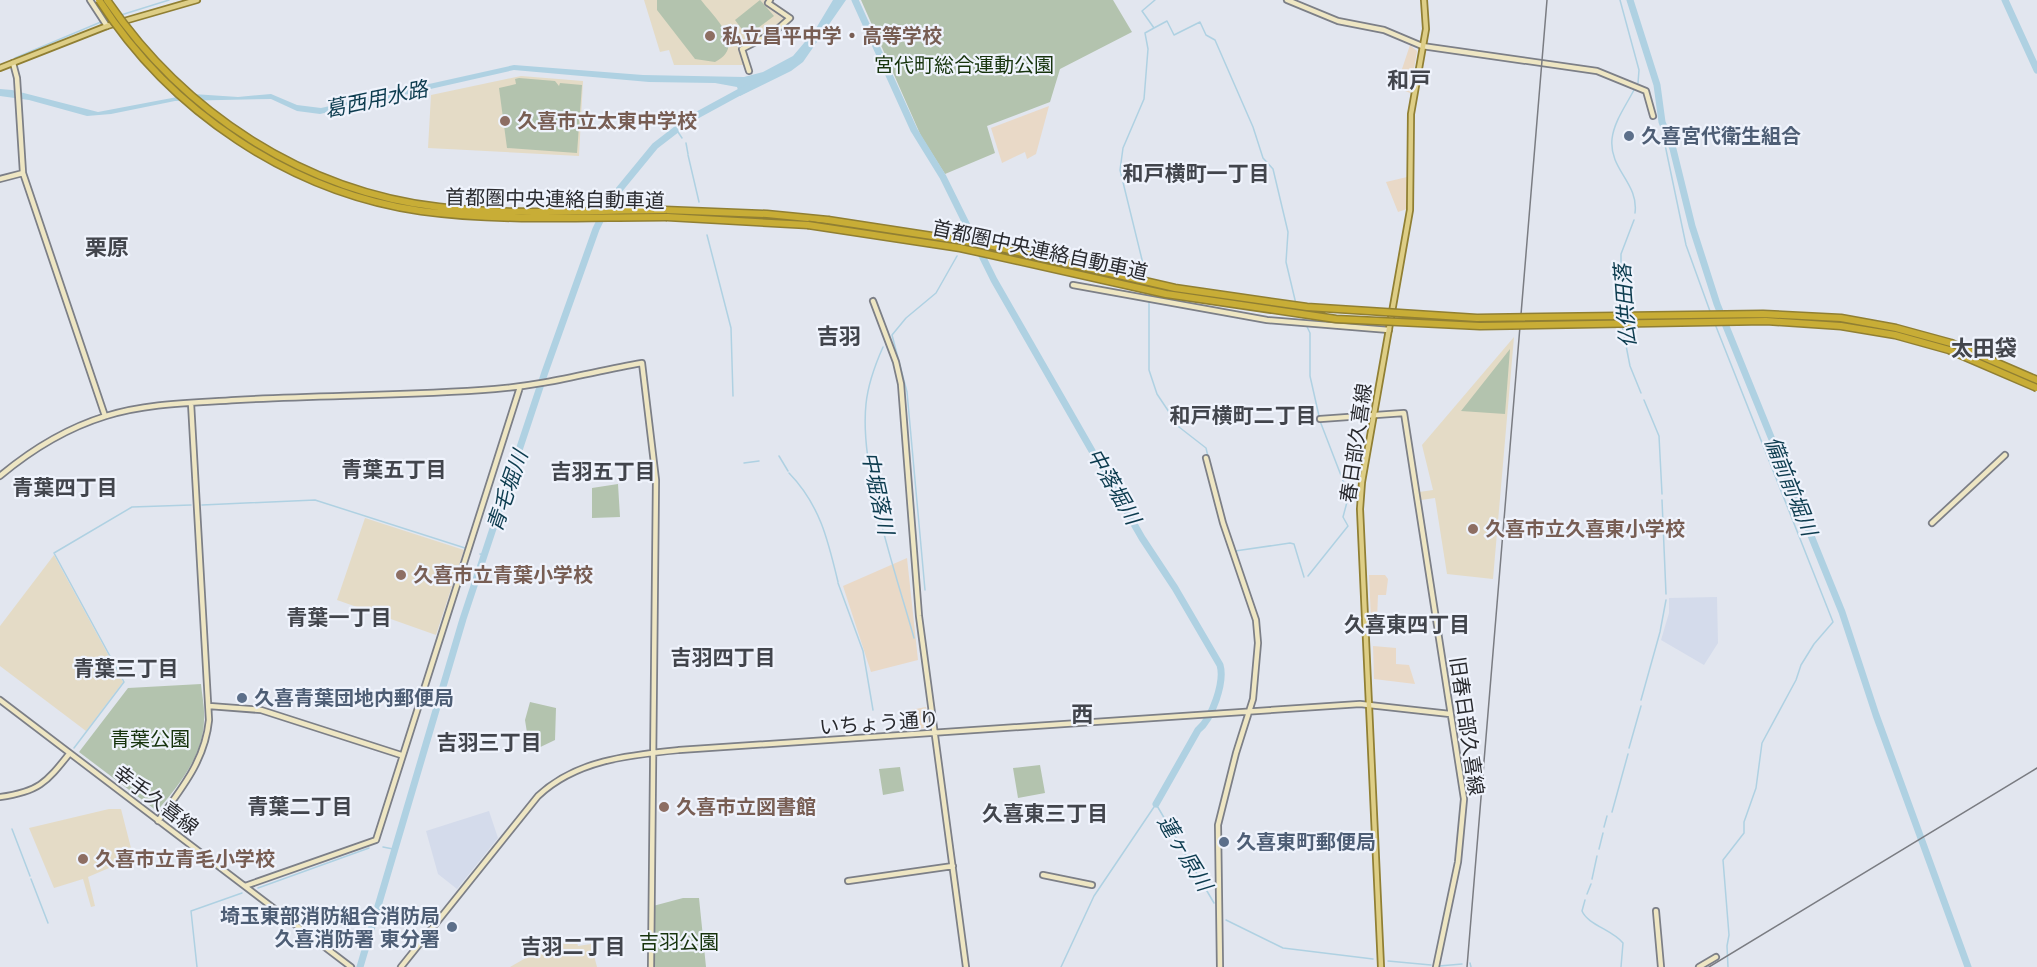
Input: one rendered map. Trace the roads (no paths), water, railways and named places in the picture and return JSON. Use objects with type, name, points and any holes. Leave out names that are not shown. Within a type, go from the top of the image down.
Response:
[{"type":"highway","name":"首都圏中央連絡自動車道","points":[[99,0],[147,63],[188,103],[224,131],[260,154],[300,174],[347,193],[400,207],[459,215],[695,218],[819,226],[960,248],[1166,294],[1336,319],[1480,326],[1679,321],[1818,323],[1865,330],[1931,345],[1977,361],[2037,388]]},
{"type":"highway","name":"首都圏中央連絡自動車道","points":[[107,0],[143,49],[166,73],[227,125],[277,156],[320,176],[401,201],[457,208],[694,210],[828,220],[984,244],[1184,289],[1307,307],[1396,315],[1528,319],[1763,314],[1841,318],[1896,328],[1951,344],[2037,380]]},
{"type":"main road","points":[[0,68],[107,26],[197,0]]},
{"type":"main road","name":"春日部久喜線","points":[[1381,967],[1360,509],[1362,482],[1411,200],[1411,114],[1427,20],[1424,0]]},
{"type":"street","points":[[90,0],[107,26]]},
{"type":"street","points":[[749,71],[742,49],[773,33],[790,18],[768,3],[770,0]]},
{"type":"street","points":[[1287,0],[1326,17],[1384,30],[1422,46],[1609,75],[1646,91],[1653,116]]},
{"type":"street","points":[[13,63],[23,173],[105,416]]},
{"type":"street","points":[[0,179],[23,173]]},
{"type":"street","points":[[1073,285],[1267,320],[1389,330]]},
{"type":"street","points":[[873,301],[896,362],[901,384],[920,616],[966,967]]},
{"type":"street","points":[[0,476],[47,442],[105,416],[154,405],[519,387],[554,383],[642,363],[657,480],[651,967]]},
{"type":"street","points":[[245,886],[376,840],[519,387]]},
{"type":"street","points":[[158,821],[189,779],[199,760],[206,739],[209,706],[191,403]]},
{"type":"street","name":"旧春日部久喜線","points":[[1374,414],[1404,413],[1464,807],[1458,862],[1436,967]]},
{"type":"street","points":[[1320,419],[1374,414]]},
{"type":"street","points":[[1932,524],[2005,455]]},
{"type":"street","points":[[1206,458],[1223,525],[1258,626],[1258,654],[1250,712],[1237,749],[1218,825],[1220,967]]},
{"type":"street","name":"幸手久喜線","points":[[0,700],[349,966]]},
{"type":"street","name":"いちょう通り","points":[[401,967],[542,792],[582,767],[652,754],[1368,703],[1450,714]]},
{"type":"street","points":[[209,706],[261,710],[401,755]]},
{"type":"street","points":[[0,797],[26,793],[38,787],[49,779],[69,754]]},
{"type":"street","points":[[848,881],[952,866]]},
{"type":"street","points":[[1043,875],[1092,885]]},
{"type":"street","points":[[1656,910],[1661,967]]},
{"type":"street","points":[[1699,967],[1716,957]]},
{"type":"water","name":"葛西用水路","points":[[833,0],[846,0],[803,62],[791,71],[740,96],[737,87],[715,83],[649,82],[514,70],[320,114],[297,111],[271,99],[175,101],[111,114],[87,116],[29,100],[0,96],[0,89],[12,90],[98,112],[193,94],[238,97],[271,94],[297,105],[321,108],[514,65],[643,75],[744,77],[763,72],[793,56],[815,30]]},
{"type":"waterway","points":[[121,15],[169,0]]},
{"type":"waterway","name":"中落堀川","points":[[855,0],[914,130],[943,177],[994,280],[1142,538],[1175,588],[1220,665],[1219,690],[1208,718],[1198,730],[1156,804]]},
{"type":"waterway","points":[[1147,280],[1120,170],[1123,148],[1144,99],[1148,49],[1145,33],[1154,28],[1142,11],[1155,0]]},
{"type":"waterway","name":"仏供田落","points":[[1620,0],[1639,70],[1638,83]]},
{"type":"waterway","name":"備前前堀川","points":[[1630,0],[1657,85],[1662,122],[1673,149],[1692,226],[1717,304],[1842,612],[1876,715],[1968,967]]},
{"type":"waterway","points":[[2005,0],[2037,70]]},
{"type":"waterway","points":[[15,58],[108,19]]},
{"type":"waterway","points":[[1154,28],[1167,21],[1174,35],[1200,22],[1206,35],[1215,40],[1253,127],[1263,158],[1273,169],[1288,232],[1286,262],[1296,304]]},
{"type":"waterway","name":"青毛堀川","points":[[360,967],[463,619],[545,372],[596,229],[609,202],[655,146],[690,119],[747,88]]},
{"type":"waterway","name":"仏供田落","points":[[1635,88],[1613,132],[1612,150],[1633,193],[1635,213]]},
{"type":"waterway","points":[[676,129],[682,138]]},
{"type":"waterway","points":[[1665,131],[1664,140],[1686,245],[1711,314]]},
{"type":"waterway","points":[[686,143],[688,154]]},
{"type":"waterway","points":[[688,155],[699,202]]},
{"type":"waterway","name":"仏供田落","points":[[1621,315],[1621,254],[1634,220]]},
{"type":"waterway","points":[[707,235],[731,328],[733,396]]},
{"type":"waterway","points":[[925,590],[907,392],[892,335],[906,318],[936,293],[957,256]]},
{"type":"waterway","points":[[1149,294],[1149,370],[1157,394],[1179,427],[1206,448],[1210,465]]},
{"type":"waterway","points":[[1302,316],[1310,333],[1310,376],[1319,416]]},
{"type":"waterway","points":[[1715,324],[1833,622],[1814,644],[1801,665],[1796,680],[1762,743],[1756,788],[1744,822],[1744,833],[1723,860],[1729,935],[1728,967]]},
{"type":"waterway","name":"仏供田落","points":[[1622,325],[1630,366],[1641,393]]},
{"type":"waterway","name":"中堀落川","points":[[883,347],[872,375],[866,404],[865,430],[868,459],[873,490],[889,553],[914,638]]},
{"type":"waterway","name":"仏供田落","points":[[1644,400],[1659,436],[1662,494]]},
{"type":"waterway","points":[[1308,576],[1348,526],[1343,517],[1347,491],[1320,421]]},
{"type":"waterway","points":[[779,456],[788,471]]},
{"type":"waterway","points":[[744,463],[759,461]]},
{"type":"waterway","points":[[789,473],[800,485],[815,510],[826,537],[838,582]]},
{"type":"waterway","points":[[202,505],[315,500],[465,548]]},
{"type":"waterway","name":"仏供田落","points":[[1662,500],[1666,594]]},
{"type":"waterway","points":[[74,748],[124,682],[54,553],[132,507],[191,505]]},
{"type":"waterway","points":[[1235,551],[1294,544],[1304,577]]},
{"type":"waterway","name":"青毛堀川","points":[[480,554],[484,555]]},
{"type":"waterway","points":[[838,583],[863,651],[873,710]]},
{"type":"waterway","name":"仏供田落","points":[[1641,700],[1660,632],[1666,600]]},
{"type":"waterway","name":"仏供田落","points":[[1629,748],[1641,706]]},
{"type":"waterway","name":"仏供田落","points":[[1612,812],[1628,754]]},
{"type":"waterway","name":"蓮ヶ原川","points":[[1156,804],[1214,903]]},
{"type":"waterway","name":"中落堀川","points":[[1061,967],[1094,896],[1156,804]]},
{"type":"waterway","name":"仏供田落","points":[[1604,827],[1607,816]]},
{"type":"waterway","points":[[12,829],[30,876]]},
{"type":"waterway","name":"仏供田落","points":[[1599,849],[1603,833]]},
{"type":"waterway","points":[[383,847],[393,849]]},
{"type":"waterway","points":[[258,888],[369,848]]},
{"type":"waterway","name":"仏供田落","points":[[1592,879],[1597,856]]},
{"type":"waterway","points":[[31,879],[48,923]]},
{"type":"waterway","name":"仏供田落","points":[[1587,894],[1591,884]]},
{"type":"waterway","points":[[197,967],[191,911],[242,893]]},
{"type":"waterway","name":"仏供田落","points":[[1585,900],[1582,911],[1585,916],[1623,943],[1621,967]]},
{"type":"waterway","name":"蓮ヶ原川","points":[[1226,920],[1283,948],[1373,959]]},
{"type":"waterway","name":"蓮ヶ原川","points":[[1388,961],[1431,965]]},
{"type":"waterway","name":"蓮ヶ原川","points":[[1470,963],[1471,967]]},
{"type":"waterway","name":"蓮ヶ原川","points":[[1439,966],[1462,964]]},
{"type":"railway","points":[[1467,967],[1547,0]]},
{"type":"railway","points":[[1709,967],[2037,768]]},
{"type":"place","name":"私立昌平中学・高等学校","points":[[710,36]]},
{"type":"place","name":"久喜市立太東中学校","points":[[505,121]]},
{"type":"place","name":"久喜宮代衛生組合","points":[[1629,136]]},
{"type":"place","name":"久喜市立久喜東小学校","points":[[1473,529]]},
{"type":"place","name":"久喜市立青葉小学校","points":[[401,575]]},
{"type":"place","name":"久喜青葉団地内郵便局","points":[[242,698]]},
{"type":"place","name":"久喜市立図書館","points":[[664,807]]},
{"type":"place","name":"久喜東町郵便局","points":[[1224,842]]},
{"type":"place","name":"久喜市立青毛小学校","points":[[83,859]]},
{"type":"place","name":"埼玉東部消防組合消防局 久喜消防署 東分署","points":[[452,927]]},
{"type":"district","name":"和戸","points":[[1409,80]]},
{"type":"district","name":"和戸横町一丁目","points":[[1196,173]]},
{"type":"district","name":"栗原","points":[[107,247]]},
{"type":"district","name":"吉羽","points":[[839,336]]},
{"type":"district","name":"太田袋","points":[[1984,348]]},
{"type":"district","name":"和戸横町二丁目","points":[[1243,415]]},
{"type":"district","name":"青葉五丁目","points":[[394,469]]},
{"type":"district","name":"吉羽五丁目","points":[[603,471]]},
{"type":"district","name":"青葉四丁目","points":[[65,487]]},
{"type":"district","name":"青葉一丁目","points":[[339,617]]},
{"type":"district","name":"久喜東四丁目","points":[[1407,624]]},
{"type":"district","name":"吉羽四丁目","points":[[723,657]]},
{"type":"district","name":"青葉三丁目","points":[[126,668]]},
{"type":"district","name":"西","points":[[1082,714]]},
{"type":"district","name":"吉羽三丁目","points":[[489,742]]},
{"type":"district","name":"青葉二丁目","points":[[300,806]]},
{"type":"district","name":"久喜東三丁目","points":[[1045,813]]},
{"type":"district","name":"吉羽二丁目","points":[[573,946]]},
{"type":"park label","name":"宮代町総合運動公園","points":[[964,65]]},
{"type":"park label","name":"青葉公園","points":[[150,739]]},
{"type":"park label","name":"吉羽公園","points":[[679,942]]}]
